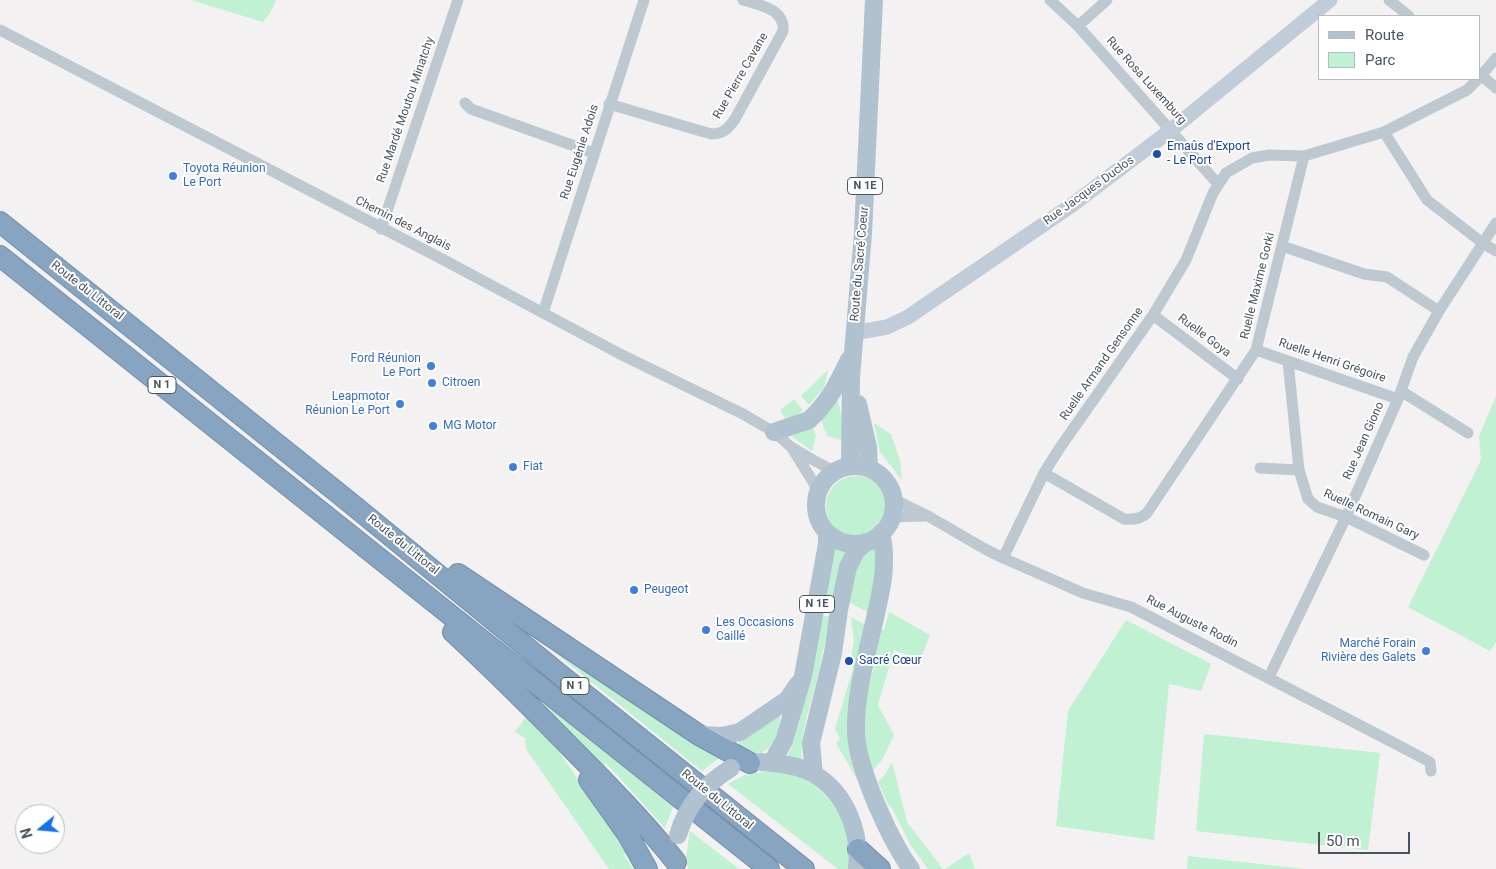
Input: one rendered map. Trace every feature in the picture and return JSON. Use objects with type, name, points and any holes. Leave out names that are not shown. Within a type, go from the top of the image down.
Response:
[{"type":"highway","name":"Route du Littoral","points":[[0,222],[804,869]]},
{"type":"highway","name":"Route du Littoral","points":[[0,256],[769,869]]},
{"type":"highway","points":[[348,501],[699,735],[741,766]]},
{"type":"highway","points":[[324,514],[510,685],[616,792],[677,866]]},
{"type":"highway","points":[[555,731],[620,823],[647,869]]},
{"type":"highway","points":[[857,862],[880,869]]},
{"type":"main road","name":"Route du Sacré Coeur","points":[[842,468],[863,232],[874,0]]},
{"type":"main road","points":[[774,432],[809,420],[824,406],[839,381],[852,353]]},
{"type":"main road","name":"Route du Sacré Coeur","points":[[851,377],[868,447],[869,468]]},
{"type":"main road","points":[[842,468],[869,468],[885,480],[890,489],[893,499],[892,517],[874,538],[856,544],[845,543],[827,533],[820,524],[816,513],[818,490],[824,479],[842,468]]},
{"type":"main road","name":"N 1E","points":[[772,762],[784,741],[803,676],[827,544],[827,533]]},
{"type":"main road","points":[[874,538],[884,545],[884,568],[860,690],[856,716],[856,735],[861,758],[873,794],[889,832],[911,869]]},
{"type":"main road","name":"N 1E","points":[[814,774],[811,752],[812,737],[833,653],[848,567],[856,551],[874,538]]},
{"type":"main road","points":[[699,735],[711,737],[729,736],[747,728],[787,700],[803,676]]},
{"type":"main road","points":[[677,866],[678,836],[688,810],[699,794],[713,780],[741,766],[772,762],[794,766],[814,774],[834,791],[848,811],[856,836],[857,862]]},
{"type":"street","name":"Rue Mardé Moutou Minatchy","points":[[381,229],[458,0]]},
{"type":"street","name":"Rue Eugénie Adois","points":[[543,313],[644,0]]},
{"type":"street","name":"Rue Pierre Cavane","points":[[609,104],[711,134],[722,133],[726,130],[735,120],[783,31],[782,20],[778,14],[743,0]]},
{"type":"street","name":"Rue Rosa Luxemburg","points":[[1050,0],[1078,26],[1218,184]]},
{"type":"street","points":[[1078,26],[1107,0]]},
{"type":"street","name":"Rue Jacques Duclos","points":[[854,333],[887,327],[908,317],[1072,205],[1171,130],[1330,0]]},
{"type":"street","points":[[1389,0],[1408,15]]},
{"type":"street","name":"Chemin des Anglais","points":[[0,30],[642,365],[744,414],[774,432],[791,447],[812,460],[842,468]]},
{"type":"street","points":[[1481,75],[1496,58]]},
{"type":"street","points":[[1481,77],[1496,88]]},
{"type":"street","points":[[1218,184],[1226,173],[1252,158],[1269,155],[1304,156],[1384,132],[1466,90],[1476,80]]},
{"type":"street","points":[[465,103],[470,110],[594,153]]},
{"type":"street","points":[[1384,132],[1427,200],[1484,244],[1496,251]]},
{"type":"street","name":"Ruelle Maxime Gorki","points":[[1044,473],[1124,519],[1142,518],[1147,513],[1256,350],[1304,156]]},
{"type":"street","name":"Ruelle Armand Gensonne","points":[[1003,558],[1044,473],[1154,316],[1186,260],[1218,184]]},
{"type":"street","name":"Rue Jean Giono","points":[[1269,677],[1346,517],[1399,395],[1413,357],[1439,311],[1496,223]]},
{"type":"street","points":[[1282,246],[1364,274],[1387,277],[1439,311]]},
{"type":"street","name":"Ruelle Goya","points":[[1154,316],[1238,379]]},
{"type":"street","name":"Ruelle Henri Grégoire","points":[[1256,350],[1399,395],[1468,433]]},
{"type":"street","name":"Ruelle Romain Gary","points":[[1288,361],[1299,470],[1308,499],[1317,508],[1346,517],[1424,555]]},
{"type":"street","name":"Chemin des Anglais","points":[[791,447],[818,490]]},
{"type":"street","points":[[1260,468],[1299,470]]},
{"type":"street","name":"Rue Auguste Rodin","points":[[893,499],[928,516],[1003,558],[1083,593],[1131,607],[1430,762],[1431,771]]},
{"type":"street","points":[[892,517],[928,516]]},
{"type":"green space","points":[[191,0],[276,0],[272,10],[263,22]]},
{"type":"green space","points":[[828,370],[824,387],[809,405],[801,396]]},
{"type":"green space","points":[[837,396],[842,419],[842,440],[827,436],[819,415]]},
{"type":"green space","points":[[1496,396],[1496,642],[1490,651],[1408,607],[1481,460],[1479,436]]},
{"type":"green space","points":[[794,399],[803,410],[794,417],[785,418],[780,410]]},
{"type":"green space","points":[[874,423],[891,434],[900,460],[902,480],[880,452]]},
{"type":"green space","points":[[811,424],[816,436],[812,451],[786,432]]},
{"type":"green space","points":[[856,476],[872,481],[877,485],[881,490],[886,506],[881,522],[877,527],[872,531],[856,536],[840,531],[835,527],[831,522],[826,506],[831,490],[835,485],[840,481]]},
{"type":"green space","points":[[879,541],[871,614],[845,600],[863,549]]},
{"type":"green space","points":[[834,546],[847,550],[832,603],[825,602]]},
{"type":"green space","points":[[889,612],[930,635],[920,660],[894,650],[878,705],[894,735],[882,760],[872,771],[868,759],[861,714],[876,660],[878,630],[884,630]]},
{"type":"green space","points":[[823,616],[830,616],[804,730],[802,762],[786,757],[792,748],[812,675]]},
{"type":"green space","points":[[851,617],[869,627],[850,709],[863,778],[858,781],[836,743],[840,739],[835,729],[853,668],[852,653],[854,640]]},
{"type":"green space","points":[[1126,620],[1211,664],[1201,691],[1169,684],[1154,840],[1056,826],[1068,711]]},
{"type":"green space","points":[[557,647],[722,756],[702,771],[554,652]]},
{"type":"green space","points":[[536,697],[673,807],[665,828],[607,764],[602,765],[533,700]]},
{"type":"green space","points":[[781,709],[776,736],[768,749],[752,755],[741,755],[738,738]]},
{"type":"green space","points":[[528,714],[553,743],[627,851],[624,855],[633,869],[609,869],[526,749],[525,738],[515,732]]},
{"type":"green space","points":[[1204,734],[1380,753],[1368,850],[1196,831]]},
{"type":"green space","points":[[892,762],[907,822],[943,869],[928,869],[910,844],[892,808],[889,806],[878,782]]},
{"type":"green space","points":[[769,771],[790,773],[804,779],[820,790],[834,806],[847,831],[849,869],[838,869],[728,784],[745,775]]},
{"type":"green space","points":[[690,831],[739,869],[688,869],[686,858]]},
{"type":"green space","points":[[969,853],[975,869],[945,869]]},
{"type":"green space","points":[[1188,856],[1305,869],[1187,869]]},
{"type":"place","name":"Emaûs d'Export - Le Port","points":[[1157,154]]},
{"type":"place","name":"Toyota Réunion Le Port","points":[[173,176]]},
{"type":"place","name":"Ford Réunion Le Port","points":[[431,366]]},
{"type":"place","name":"Citroen","points":[[432,383]]},
{"type":"place","name":"Leapmotor Réunion Le Port","points":[[400,404]]},
{"type":"place","name":"MG Motor","points":[[433,426]]},
{"type":"place","name":"Fiat","points":[[513,467]]},
{"type":"place","name":"Peugeot","points":[[634,590]]},
{"type":"place","name":"Les Occasions Caillé","points":[[706,630]]},
{"type":"place","name":"Marché Forain Rivière des Galets","points":[[1426,651]]},
{"type":"place","name":"Sacré Cœur","points":[[849,661]]}]
